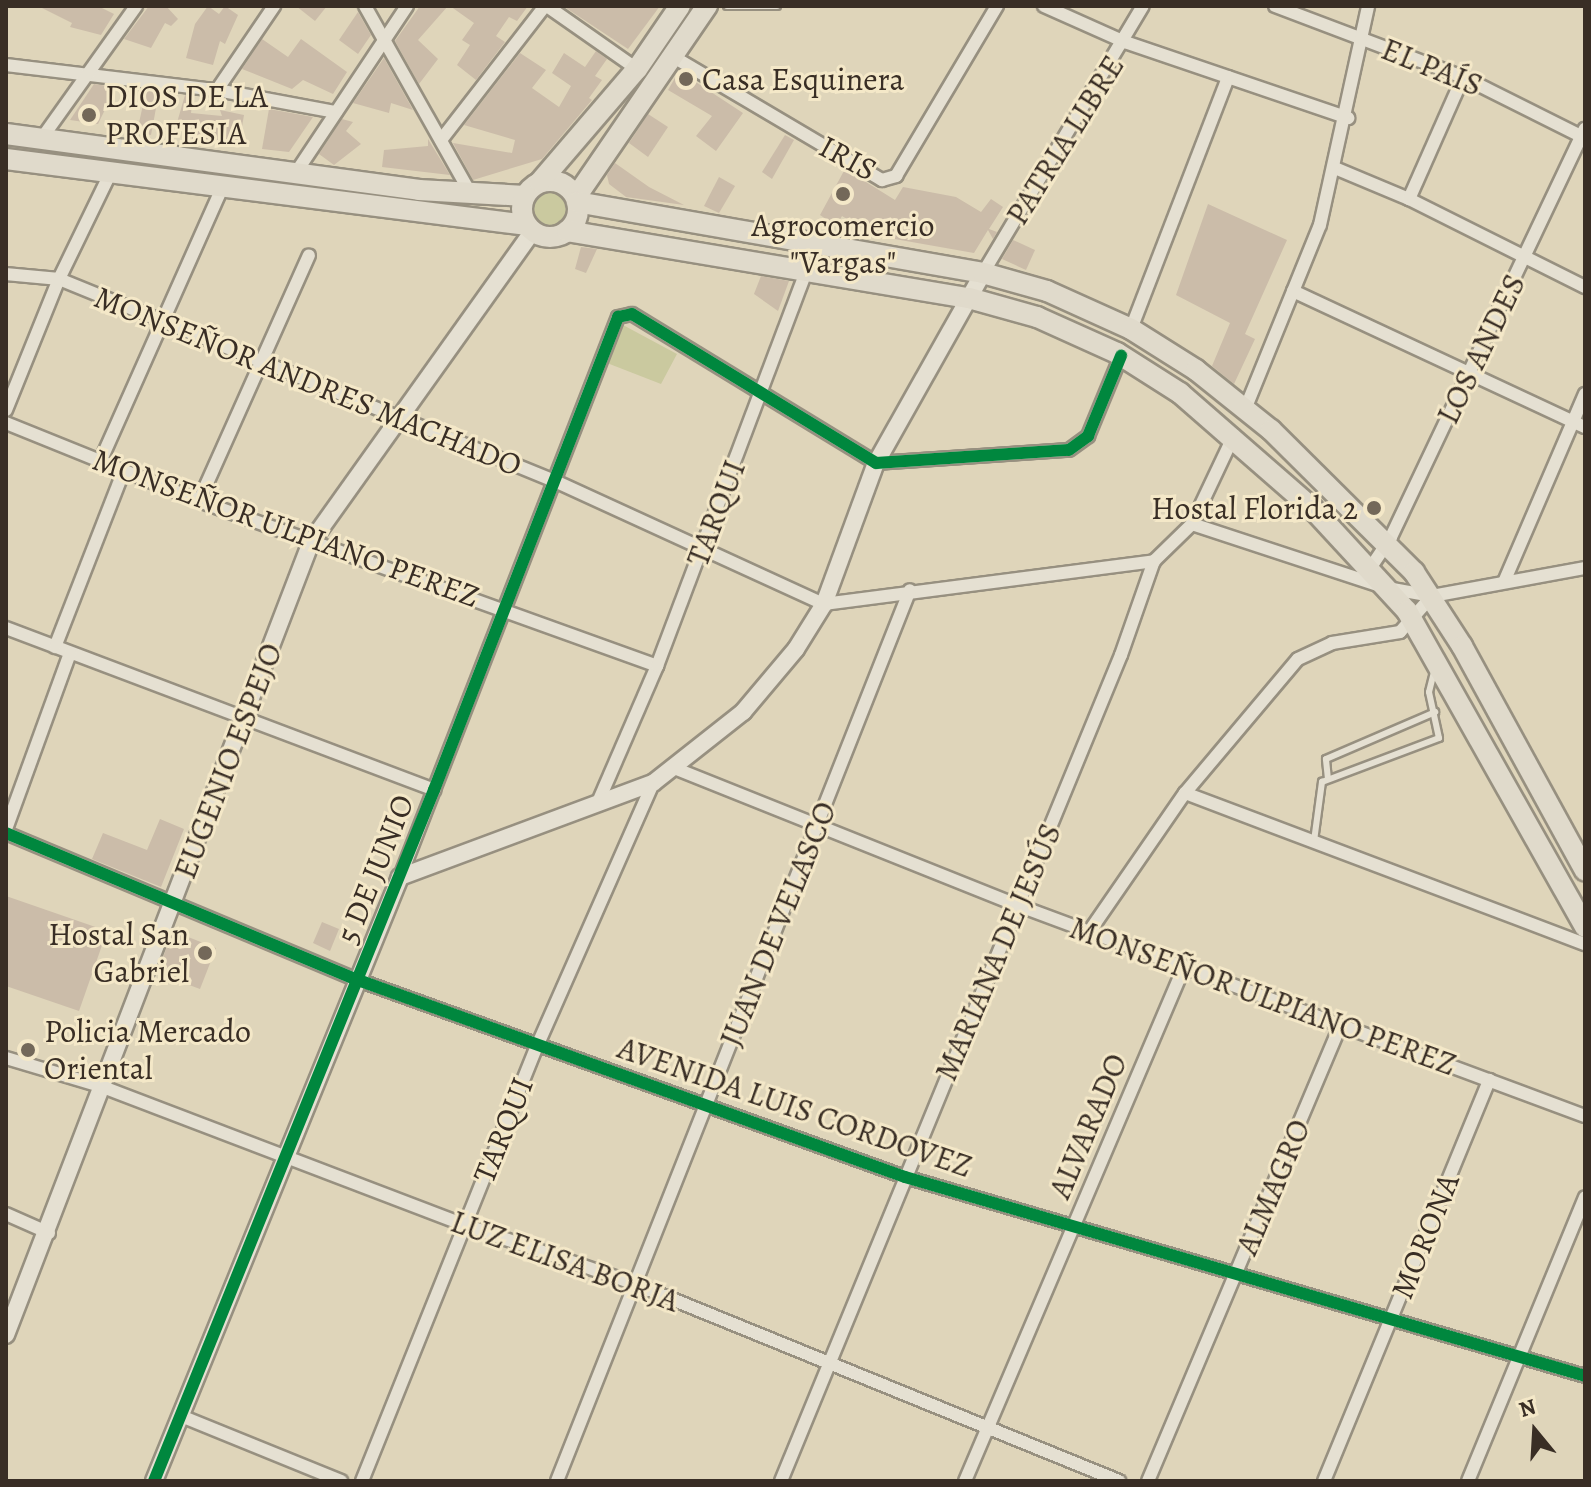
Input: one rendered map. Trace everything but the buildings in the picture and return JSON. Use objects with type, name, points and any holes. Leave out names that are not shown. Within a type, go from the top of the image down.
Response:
[{"type":"main road","points":[[530,228],[522,210],[532,189],[567,155],[637,69],[680,6]]},
{"type":"main road","points":[[567,231],[577,218],[577,199],[592,168],[707,6]]},
{"type":"main road","points":[[6,134],[478,196],[565,184],[577,199],[617,212],[879,251],[983,273],[1047,291],[1131,329],[1246,407],[1388,543],[1432,596],[1582,860]]},
{"type":"main road","points":[[478,196],[567,155]]},
{"type":"main road","points":[[6,159],[530,228],[546,236],[567,231],[807,269],[969,298],[1037,317],[1121,356],[1234,435],[1371,567],[1413,620],[1437,660],[1585,927]]},
{"type":"main road","points":[[592,168],[592,194],[617,212]]},
{"type":"street","points":[[42,138],[136,6]]},
{"type":"street","points":[[217,90],[274,6]]},
{"type":"street","points":[[365,6],[441,140],[478,196]]},
{"type":"street","points":[[295,174],[407,6]]},
{"type":"street","points":[[441,140],[546,6],[637,69]]},
{"type":"street","name":"IRIS","points":[[672,56],[882,180],[896,176],[997,6]]},
{"type":"street","points":[[1044,6],[1125,42],[1348,118]]},
{"type":"street","name":"PATRIA LIBRE","points":[[983,273],[1125,42],[1143,6]]},
{"type":"street","name":"EL PAÍS","points":[[1275,6],[1463,77],[1584,134]]},
{"type":"street","points":[[1246,407],[1293,291],[1335,168],[1348,118],[1368,6]]},
{"type":"street","points":[[6,65],[87,72],[217,90],[336,112]]},
{"type":"street","points":[[1131,329],[1228,77]]},
{"type":"street","points":[[1409,199],[1463,77]]},
{"type":"street","name":"LOS ANDES","points":[[1371,567],[1388,543],[1584,134]]},
{"type":"street","points":[[1335,168],[1409,199],[1585,287]]},
{"type":"street","points":[[6,410],[59,279],[111,172]]},
{"type":"street","points":[[100,462],[223,186]]},
{"type":"street","name":"EUGENIO ESPEJO","points":[[6,1335],[49,1233],[311,542],[530,228]]},
{"type":"street","points":[[199,501],[263,366],[309,255]]},
{"type":"street","name":"TARQUI","points":[[599,800],[657,666],[764,391],[807,269]]},
{"type":"street","points":[[400,877],[599,800],[653,783],[743,712],[796,649],[824,604],[876,463],[983,273]]},
{"type":"street","name":"MONSEÑOR ANDRES MACHADO","points":[[6,274],[59,279],[263,366],[557,482],[824,604]]},
{"type":"street","points":[[1293,291],[1585,427]]},
{"type":"street","name":"5 DE JUNIO","points":[[154,1481],[400,877],[557,482],[618,317],[632,314],[764,391]]},
{"type":"street","points":[[764,391],[876,463],[1069,450],[1088,436],[1121,356]]},
{"type":"street","points":[[1504,582],[1585,394]]},
{"type":"street","name":"MONSEÑOR ULPIANO PEREZ","points":[[6,423],[199,501],[507,608],[657,666]]},
{"type":"street","name":"MARIANA DE JESÚS","points":[[781,1481],[1121,655],[1154,561],[1192,524],[1234,435]]},
{"type":"street","points":[[55,647],[124,470]]},
{"type":"street","points":[[1192,524],[1387,588],[1432,596],[1585,568]]},
{"type":"street","points":[[824,604],[910,590],[1154,561]]},
{"type":"street","name":"JUAN DE VELASCO","points":[[557,1481],[910,590]]},
{"type":"street","points":[[1089,932],[1185,793],[1298,659],[1332,643],[1392,635],[1413,620],[1432,596]]},
{"type":"street","points":[[6,628],[434,790]]},
{"type":"street","points":[[6,831],[70,653]]},
{"type":"street","name":"MONSEÑOR ULPIANO PEREZ","points":[[674,768],[1017,905],[1585,1116]]},
{"type":"street","name":"TARQUI","points":[[362,1481],[538,1044],[653,783]]},
{"type":"street","points":[[1185,793],[1585,944]]},
{"type":"street","name":"AVENIDA LUIS CORDOVEZ","points":[[6,831],[358,980],[905,1177],[1585,1376]]},
{"type":"street","name":"ALVARADO","points":[[965,1481],[1184,967]]},
{"type":"street","name":"ALMAGRO","points":[[1148,1481],[1341,1025]]},
{"type":"street","name":"LUZ ELISA BORJA","points":[[6,1058],[103,1087],[465,1225],[635,1284],[1119,1481]]},
{"type":"street","name":"MORONA","points":[[1324,1481],[1489,1080]]},
{"type":"street","points":[[1468,1481],[1585,1197]]},
{"type":"street","points":[[6,1214],[49,1233]]},
{"type":"street","points":[[181,1416],[341,1481]]},
{"type":"lane","points":[[727,6],[777,6]]},
{"type":"lane","points":[[1314,841],[1318,787],[1328,779],[1439,738],[1429,692],[1437,660]]},
{"type":"lane","points":[[1328,779],[1322,766],[1326,759],[1435,712]]},
{"type":"green space","points":[[550,189],[564,194],[569,208],[564,222],[550,227],[536,222],[531,208],[536,194]]},
{"type":"green space","points":[[623,325],[677,354],[661,384],[607,363]]},
{"type":"cycle path","points":[[154,1481],[434,790],[618,317],[632,314],[876,463],[1069,450],[1088,436],[1121,356]]},
{"type":"cycle path","points":[[6,833],[358,980],[905,1177],[1585,1376]]},
{"type":"place","name":"Casa Esquinera","points":[[686,79]]},
{"type":"place","name":"DIOS DE LA PROFESIA","points":[[89,115]]},
{"type":"place","name":"Agrocomercio \"Vargas\"","points":[[843,194]]},
{"type":"place","name":"Hostal Florida 2","points":[[1374,508]]},
{"type":"place","name":"Hostal San Gabriel","points":[[205,953]]},
{"type":"place","name":"Policia Mercado Oriental","points":[[28,1050]]}]
